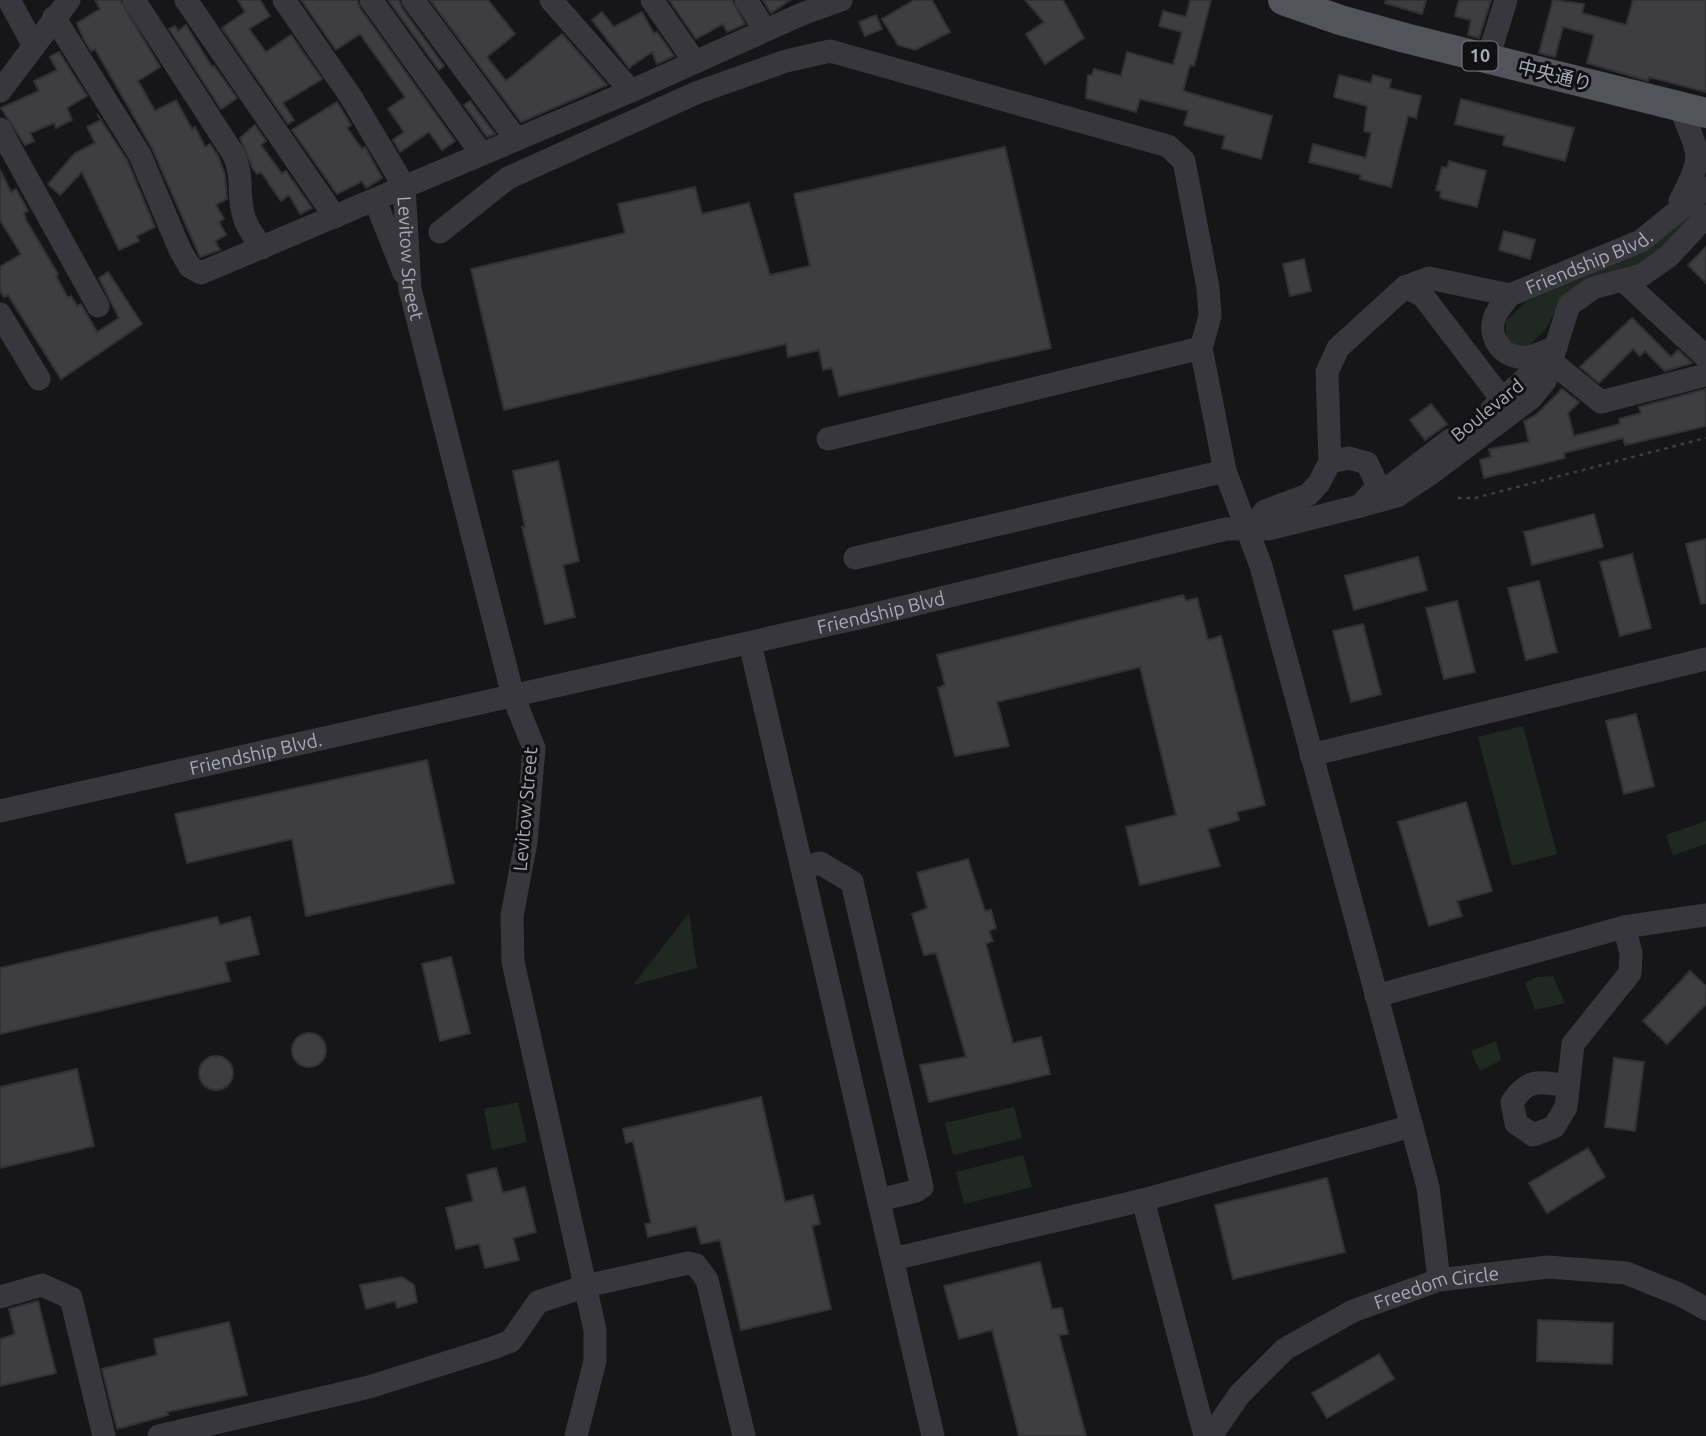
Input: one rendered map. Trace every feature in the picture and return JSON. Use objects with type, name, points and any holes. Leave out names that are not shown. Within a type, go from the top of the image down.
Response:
[{"type":"main road","name":"中央通り","points":[[1292,2],[1374,30],[1693,110]]},
{"type":"street","points":[[9,0],[34,46]]},
{"type":"street","points":[[134,0],[234,155],[242,174],[240,195],[245,220],[262,248]]},
{"type":"street","points":[[186,0],[335,217]]},
{"type":"street","points":[[284,0],[351,97],[404,186]]},
{"type":"street","points":[[371,0],[481,153]]},
{"type":"street","points":[[413,0],[516,139]]},
{"type":"street","points":[[551,0],[631,91]]},
{"type":"street","points":[[652,0],[695,62]]},
{"type":"street","points":[[746,0],[765,30]]},
{"type":"street","points":[[0,90],[62,9],[131,138],[169,231],[190,267],[201,273],[631,91],[765,30],[841,0]]},
{"type":"street","points":[[1488,58],[1506,0]]},
{"type":"street","points":[[440,232],[508,178],[696,93],[786,61],[830,51],[1168,146],[1184,161],[1209,288],[1210,316],[1201,348],[1225,471],[1250,530],[1412,1126],[1428,1188],[1439,1280]]},
{"type":"street","name":"Friendship Blvd.","points":[[1670,219],[1696,174],[1700,159],[1693,110]]},
{"type":"street","points":[[0,129],[98,306]]},
{"type":"street","name":"Levitow Street","points":[[404,186],[410,289],[513,696],[534,748],[526,842],[512,916],[513,962],[595,1330],[595,1361],[576,1436]]},
{"type":"street","name":"Friendship Blvd.","points":[[1330,462],[1327,372],[1338,348],[1405,288],[1429,278],[1510,295],[1641,241],[1706,188]]},
{"type":"street","points":[[375,200],[410,289]]},
{"type":"street","name":"Friendship Blvd.","points":[[1507,405],[1531,398],[1545,381],[1569,305],[1593,288],[1625,282],[1643,275],[1670,256],[1706,216]]},
{"type":"street","points":[[1625,282],[1706,357]]},
{"type":"street","points":[[1366,499],[1396,496],[1430,474],[1507,405],[1423,296],[1405,288]]},
{"type":"street","points":[[1510,295],[1495,316],[1493,335],[1500,349],[1513,356],[1555,355],[1601,402],[1706,375]]},
{"type":"street","points":[[0,314],[39,379]]},
{"type":"street","points":[[828,439],[1201,348]]},
{"type":"street","name":"Boulevard","points":[[1366,499],[1391,486],[1444,444],[1507,405],[1529,375]]},
{"type":"street","points":[[1250,530],[1265,511],[1308,495],[1319,484],[1330,462],[1349,458],[1367,463],[1378,486],[1366,499]]},
{"type":"street","points":[[855,558],[1225,471]]},
{"type":"street","name":"Friendship Blvd","points":[[513,696],[750,643],[1226,529],[1268,529],[1366,499]]},
{"type":"street","points":[[750,643],[933,1436]]},
{"type":"street","points":[[1311,755],[1706,659]]},
{"type":"street","name":"Friendship Blvd.","points":[[0,811],[513,696]]},
{"type":"street","points":[[803,868],[820,863],[852,882],[859,909],[922,1187],[879,1200]]},
{"type":"street","points":[[1376,996],[1623,927],[1706,915]]},
{"type":"street","points":[[1568,1086],[1573,1044],[1630,973],[1631,953],[1623,927]]},
{"type":"street","points":[[893,1259],[1143,1200],[1412,1126]]},
{"type":"street","points":[[1143,1200],[1208,1436]]},
{"type":"street","points":[[159,1436],[369,1387],[493,1348],[511,1341],[538,1302],[586,1286],[688,1263],[696,1265],[707,1280],[744,1436]]},
{"type":"street","name":"Freedom Circle","points":[[1208,1436],[1239,1395],[1285,1349],[1353,1311],[1439,1280],[1548,1267],[1626,1273],[1681,1295],[1706,1309]]},
{"type":"street","points":[[0,1297],[43,1285],[71,1298],[104,1436]]},
{"type":"path","points":[[1458,498],[1475,498],[1706,439]]},
{"type":"shaded area","points":[[1706,194],[1706,205],[1647,264],[1563,297],[1545,330],[1527,347],[1517,347],[1506,336],[1506,321],[1527,301],[1644,252]]},
{"type":"shaded area","points":[[1523,726],[1557,854],[1512,866],[1478,737]]},
{"type":"shaded area","points":[[1706,821],[1706,844],[1673,855],[1666,835]]},
{"type":"shaded area","points":[[689,913],[697,968],[633,985]]},
{"type":"shaded area","points":[[1553,976],[1565,1003],[1535,1010],[1525,983],[1537,977]]},
{"type":"shaded area","points":[[1496,1041],[1501,1060],[1480,1071],[1471,1051]]},
{"type":"shaded area","points":[[518,1102],[527,1142],[492,1150],[484,1109]]},
{"type":"shaded area","points":[[1014,1107],[1022,1138],[953,1155],[945,1123]]},
{"type":"shaded area","points":[[1023,1155],[1032,1187],[964,1204],[956,1172]]},
{"type":"building","points":[[95,0],[120,0],[160,67],[138,81],[155,111],[176,100],[205,147],[210,144],[218,156],[225,175],[227,199],[216,205],[224,219],[219,222],[226,235],[215,241],[220,250],[200,257],[152,148],[95,49],[91,51],[83,38],[77,23],[100,9]]},
{"type":"building","points":[[238,0],[260,0],[270,16],[249,29],[266,52],[291,35],[322,79],[283,103],[294,120],[288,124],[222,28],[245,12]]},
{"type":"building","points":[[301,0],[357,0],[360,8],[455,141],[442,150],[429,132],[400,152],[393,140],[404,132],[388,109],[405,97],[360,34],[336,50]]},
{"type":"building","points":[[388,0],[399,0],[444,66],[439,70]]},
{"type":"building","points":[[430,0],[488,0],[515,34],[487,57],[506,81],[562,34],[607,85],[521,122]]},
{"type":"building","points":[[669,0],[732,0],[745,24],[727,32],[723,24],[696,39]]},
{"type":"building","points":[[763,0],[790,0],[771,13]]},
{"type":"building","points":[[914,0],[932,0],[950,32],[915,50],[898,45],[882,19]]},
{"type":"building","points":[[1025,0],[1063,0],[1084,38],[1045,64],[1026,34],[1044,22]]},
{"type":"building","points":[[1190,0],[1211,0],[1194,66],[1190,65],[1183,91],[1272,116],[1261,159],[1222,148],[1225,136],[1184,125],[1188,111],[1140,99],[1136,112],[1086,98],[1088,75],[1092,75],[1094,69],[1121,76],[1127,52],[1173,65],[1182,32],[1159,26],[1163,11],[1186,17]]},
{"type":"building","points":[[1386,0],[1426,0],[1422,14],[1385,3]]},
{"type":"building","points":[[1459,0],[1491,0],[1479,38],[1468,35],[1471,20],[1455,16]]},
{"type":"building","points":[[1553,0],[1584,4],[1582,13],[1626,25],[1633,0],[1706,0],[1706,92],[1649,77],[1648,81],[1587,63],[1594,35],[1563,27],[1555,57],[1539,53]]},
{"type":"building","points":[[602,12],[614,27],[642,12],[654,34],[657,32],[674,56],[657,64],[652,52],[629,68],[592,20]]},
{"type":"building","points":[[876,15],[882,29],[865,36],[859,22]]},
{"type":"building","points":[[186,25],[212,67],[214,66],[237,98],[221,109],[169,29],[175,26],[178,31]]},
{"type":"building","points":[[59,52],[87,96],[67,108],[72,120],[56,128],[54,123],[30,133],[34,141],[25,145],[1,108],[39,91],[34,81],[57,70],[50,57]]},
{"type":"building","points":[[1339,75],[1371,83],[1373,75],[1391,80],[1389,88],[1421,96],[1416,118],[1408,116],[1391,187],[1360,179],[1361,175],[1309,162],[1313,144],[1366,158],[1371,133],[1364,131],[1367,106],[1334,97]]},
{"type":"building","points":[[1461,99],[1574,128],[1565,161],[1503,145],[1505,136],[1455,124]]},
{"type":"building","points":[[470,101],[495,134],[487,137],[464,105]]},
{"type":"building","points":[[337,102],[351,125],[347,128],[362,149],[365,147],[382,178],[366,188],[362,181],[337,194],[292,130]]},
{"type":"building","points":[[101,120],[127,160],[155,227],[137,236],[139,241],[119,250],[82,172],[60,195],[48,184],[75,153],[95,143],[87,127]]},
{"type":"building","points":[[255,125],[266,141],[261,145],[282,174],[286,171],[312,208],[300,214],[289,195],[281,201],[261,172],[257,174],[252,167],[240,138]]},
{"type":"building","points":[[1005,147],[1051,348],[839,396],[832,368],[823,370],[819,350],[788,357],[786,344],[504,410],[471,269],[625,233],[618,204],[695,187],[702,214],[749,203],[770,275],[810,266],[794,194]]},
{"type":"building","points":[[1449,161],[1486,171],[1477,207],[1440,198],[1441,191],[1436,190],[1442,167],[1447,168]]},
{"type":"building","points":[[0,170],[11,192],[16,189],[28,211],[24,213],[26,220],[58,274],[56,276],[68,298],[71,296],[77,306],[81,304],[97,332],[119,318],[99,278],[108,272],[142,324],[61,379],[8,295],[4,297],[0,291],[0,267],[21,254],[0,220]]},
{"type":"building","points":[[1504,231],[1535,240],[1530,259],[1499,250]]},
{"type":"building","points":[[1706,247],[1706,283],[1688,265]]},
{"type":"building","points":[[1304,259],[1311,291],[1290,296],[1283,264]]},
{"type":"building","points":[[1632,318],[1671,357],[1678,350],[1692,363],[1665,371],[1645,351],[1640,356],[1633,349],[1599,383],[1580,367]]},
{"type":"building","points":[[1562,389],[1579,402],[1568,413],[1574,436],[1620,424],[1619,419],[1641,413],[1639,407],[1706,389],[1706,426],[1625,445],[1623,438],[1564,453],[1565,458],[1484,478],[1480,460],[1491,457],[1489,449],[1529,442],[1524,421],[1536,415]]},
{"type":"building","points":[[1431,404],[1447,424],[1425,440],[1410,420]]},
{"type":"building","points":[[558,461],[579,561],[563,565],[575,617],[545,624],[522,527],[525,527],[513,471]]},
{"type":"building","points":[[1594,514],[1603,547],[1532,565],[1524,532]]},
{"type":"building","points":[[1706,539],[1706,603],[1701,604],[1686,544]]},
{"type":"building","points":[[1632,554],[1651,628],[1620,636],[1600,562]]},
{"type":"building","points":[[1418,557],[1427,590],[1354,610],[1345,576]]},
{"type":"building","points":[[1539,581],[1557,652],[1526,660],[1508,588]]},
{"type":"building","points":[[1183,595],[1186,601],[1197,598],[1208,640],[1221,636],[1265,805],[1237,812],[1239,820],[1208,829],[1220,866],[1140,885],[1126,827],[1176,815],[1140,667],[997,702],[1009,746],[955,756],[938,688],[945,685],[937,655]]},
{"type":"building","points":[[1457,601],[1475,672],[1444,679],[1426,608]]},
{"type":"building","points":[[1363,624],[1381,694],[1351,702],[1333,631]]},
{"type":"building","points":[[1636,714],[1654,786],[1624,794],[1606,721]]},
{"type":"building","points":[[427,760],[454,883],[306,916],[292,839],[187,863],[175,814]]},
{"type":"building","points":[[1466,802],[1492,891],[1457,901],[1462,916],[1429,926],[1398,822]]},
{"type":"building","points":[[968,859],[985,911],[991,910],[996,928],[989,931],[993,941],[986,944],[1013,1043],[1041,1037],[1050,1074],[929,1102],[920,1065],[966,1057],[936,953],[924,955],[912,914],[927,908],[917,873]]},
{"type":"building","points":[[217,917],[220,925],[250,917],[259,954],[225,962],[230,981],[0,1034],[0,968]]},
{"type":"building","points":[[451,957],[470,1033],[440,1041],[422,964]]},
{"type":"building","points":[[1690,971],[1706,986],[1706,1004],[1667,1044],[1643,1021]]},
{"type":"building","points":[[309,1033],[321,1038],[326,1050],[321,1062],[309,1067],[297,1062],[292,1050],[297,1038]]},
{"type":"building","points":[[216,1056],[228,1061],[233,1073],[228,1085],[216,1090],[204,1085],[199,1073],[204,1061]]},
{"type":"building","points":[[1614,1058],[1644,1062],[1635,1131],[1605,1127]]},
{"type":"building","points":[[77,1069],[94,1146],[0,1168],[0,1087]]},
{"type":"building","points":[[761,1097],[785,1202],[813,1195],[820,1224],[812,1226],[831,1309],[741,1330],[720,1240],[701,1244],[696,1226],[648,1237],[645,1224],[651,1223],[633,1141],[626,1143],[623,1129]]},
{"type":"building","points":[[1588,1148],[1605,1177],[1547,1213],[1529,1183]]},
{"type":"building","points":[[496,1168],[503,1193],[525,1187],[536,1232],[513,1238],[519,1260],[485,1268],[479,1244],[456,1249],[446,1208],[473,1201],[467,1175]]},
{"type":"building","points":[[1327,1178],[1345,1252],[1233,1279],[1215,1205]]},
{"type":"building","points":[[1040,1262],[1052,1309],[1062,1308],[1068,1334],[1059,1335],[1086,1436],[1019,1436],[992,1330],[959,1339],[944,1286]]},
{"type":"building","points":[[402,1277],[414,1285],[417,1302],[397,1308],[395,1301],[366,1309],[360,1285]]},
{"type":"building","points":[[38,1301],[56,1373],[0,1386],[0,1339],[15,1334],[9,1309]]},
{"type":"building","points":[[1538,1320],[1613,1323],[1612,1364],[1537,1361]]},
{"type":"building","points":[[229,1322],[247,1395],[167,1412],[168,1415],[117,1429],[102,1369],[157,1355],[154,1339]]},
{"type":"building","points":[[1379,1354],[1394,1379],[1327,1418],[1312,1393]]}]
